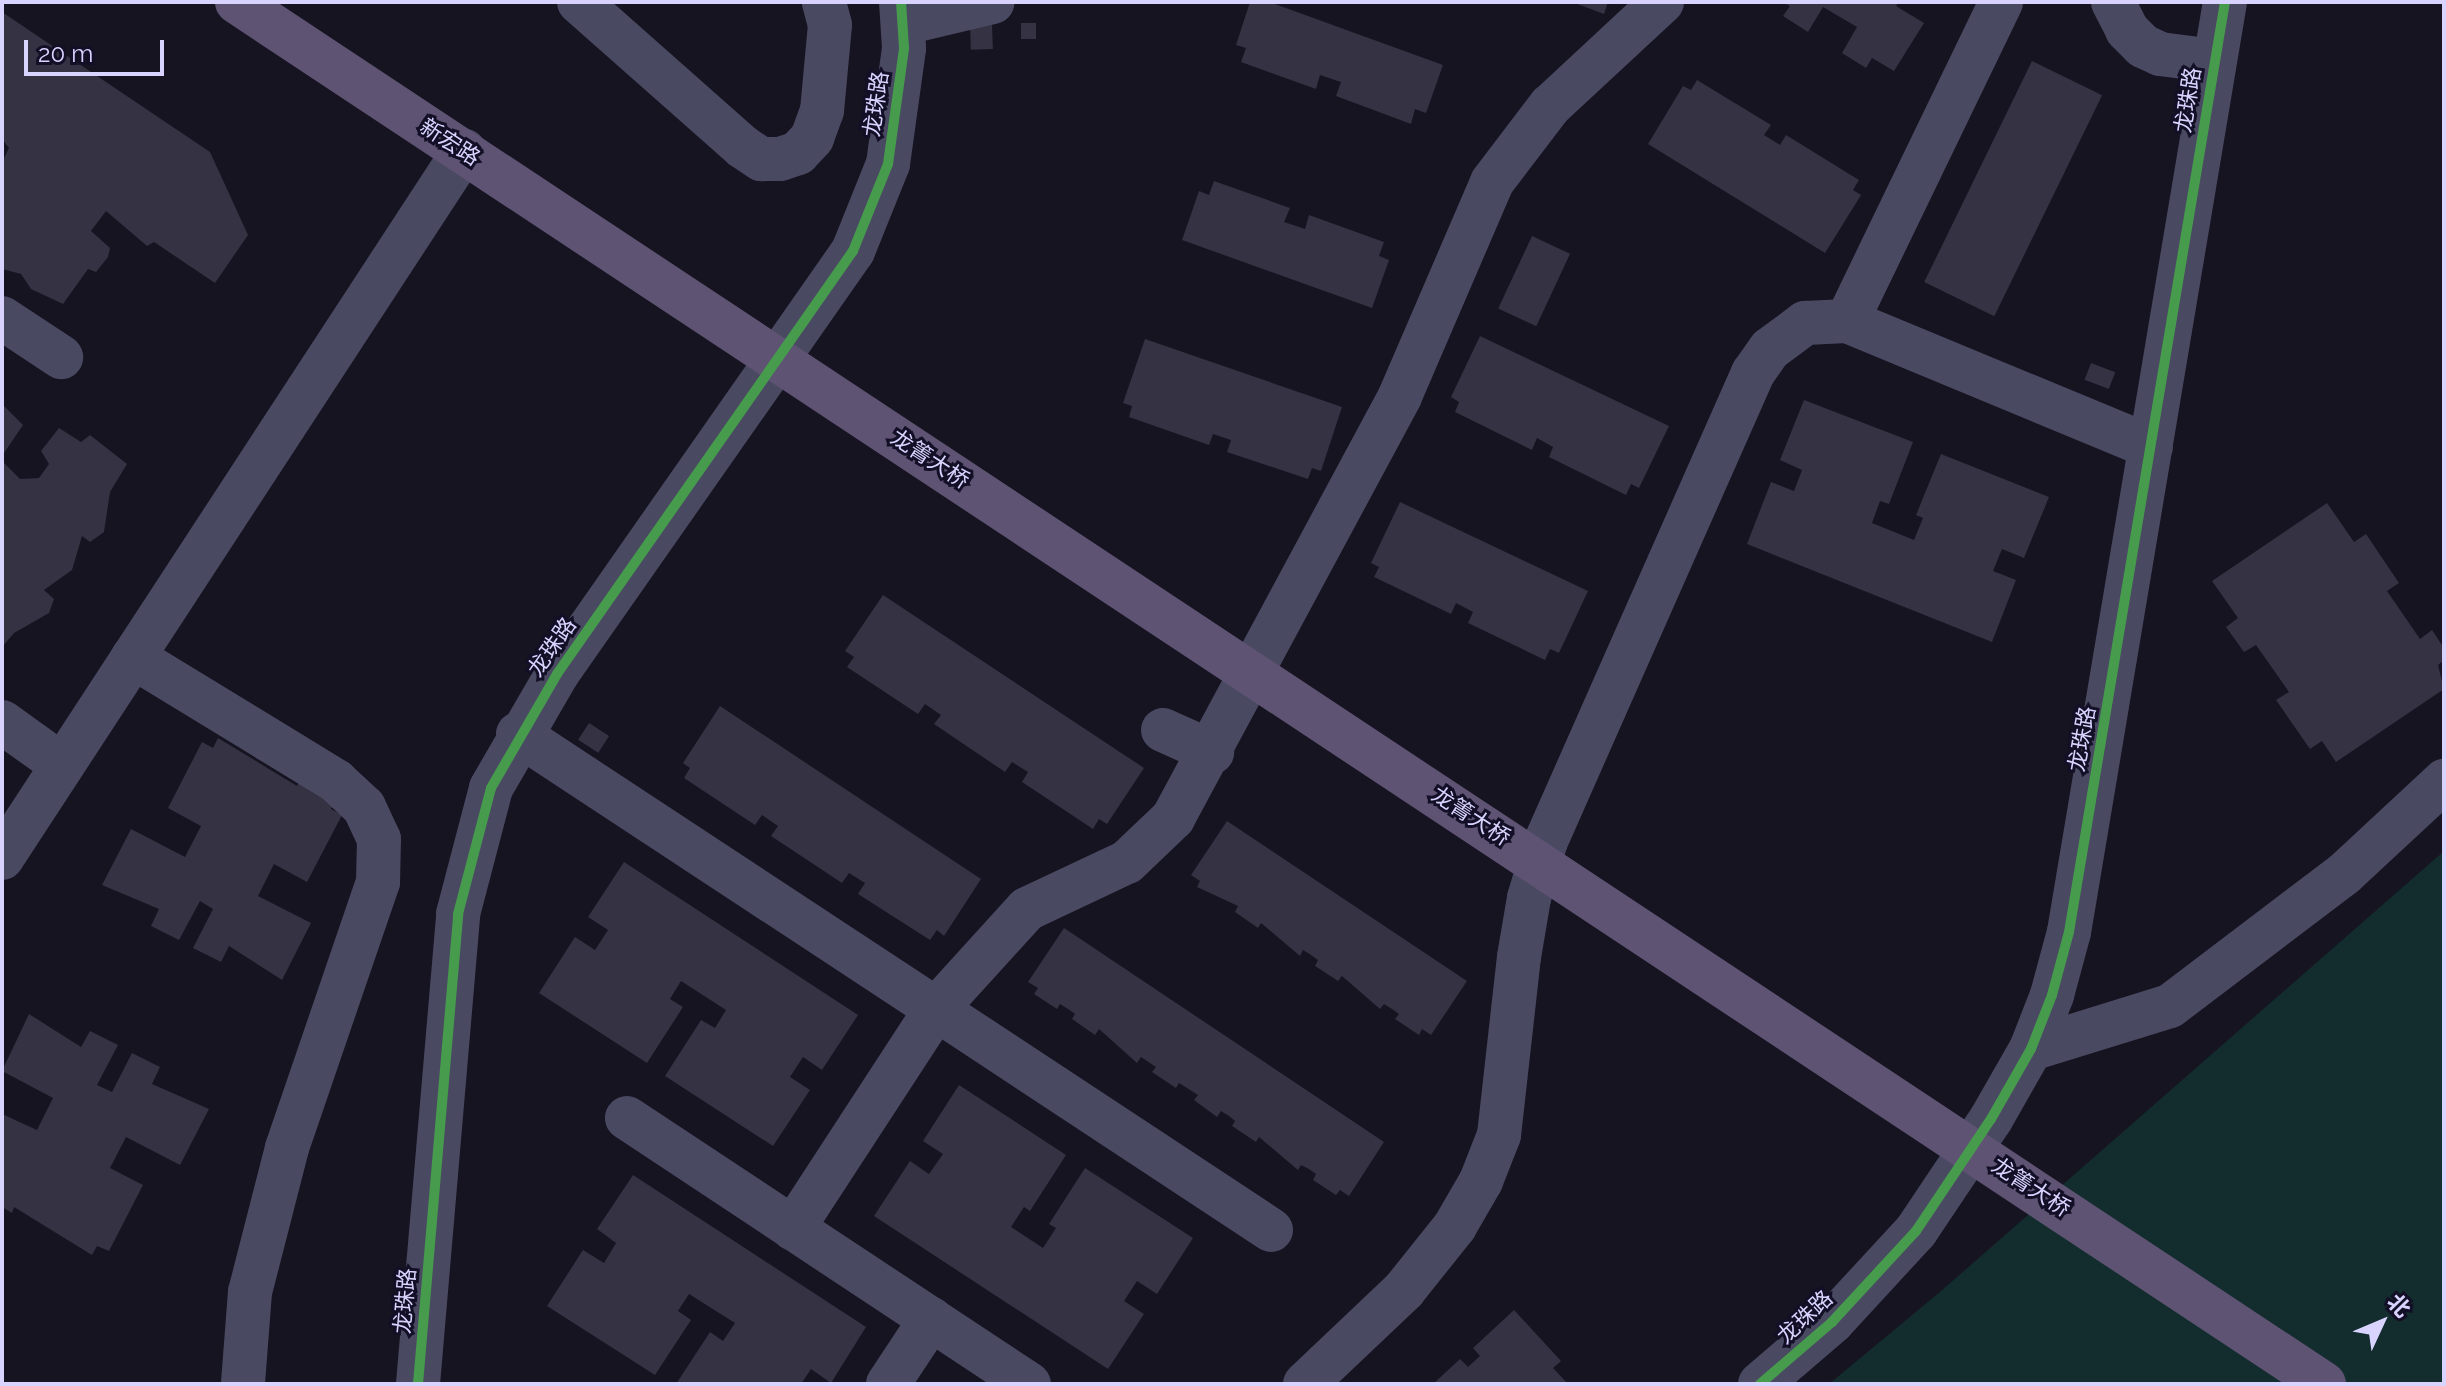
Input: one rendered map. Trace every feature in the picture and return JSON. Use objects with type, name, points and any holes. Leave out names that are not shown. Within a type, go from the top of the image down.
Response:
[{"type":"main road","name":"新宏路","points":[[237,2],[663,282]]},
{"type":"main road","name":"龙箐大桥","points":[[663,282],[2279,1351],[2324,1384]]},
{"type":"street","points":[[579,2],[743,147],[761,159],[780,159],[798,153],[812,138],[822,111],[830,25],[824,2]]},
{"type":"street","points":[[903,12],[993,2]]},
{"type":"street","points":[[1847,321],[2001,2]]},
{"type":"street","points":[[2113,2],[2127,30],[2143,46],[2160,54],[2215,61]]},
{"type":"street","name":"龙珠路","points":[[1760,1384],[1832,1322],[1916,1231],[2031,1049],[2069,932],[2225,2]]},
{"type":"street","points":[[793,1228],[936,1009],[1027,909],[1127,862],[1159,836],[1212,752],[1400,396],[1492,182],[1550,106],[1661,3]]},
{"type":"street","name":"龙珠路","points":[[418,1384],[458,914],[491,788],[518,734],[853,251],[888,164],[903,12]]},
{"type":"street","points":[[2,858],[464,151]]},
{"type":"street","points":[[2,318],[61,357]]},
{"type":"street","points":[[1305,1384],[1404,1290],[1455,1226],[1481,1181],[1501,1123],[1521,942],[1546,841],[1760,360],[1780,338],[1805,323],[1847,321],[2151,447]]},
{"type":"street","points":[[133,657],[336,781],[364,807],[379,839],[378,882],[287,1148],[250,1292],[243,1384]]},
{"type":"street","points":[[2,722],[62,765]]},
{"type":"street","points":[[1163,730],[1212,752]]},
{"type":"street","points":[[518,734],[1271,1230]]},
{"type":"street","points":[[2031,1049],[2170,1006],[2344,874],[2444,781]]},
{"type":"street","points":[[627,1118],[1029,1384]]},
{"type":"street","points":[[888,1384],[931,1319]]},
{"type":"green space","points":[[2444,851],[2444,1384],[1829,1384],[1941,1291]]},
{"type":"building","points":[[1250,2],[1269,2],[1443,65],[1426,113],[1415,109],[1411,124],[1336,96],[1341,82],[1320,75],[1316,89],[1241,62],[1246,48],[1236,45]]},
{"type":"building","points":[[1572,2],[1608,2],[1604,14]]},
{"type":"building","points":[[1783,2],[1899,2],[1896,6],[1924,23],[1894,71],[1872,58],[1866,68],[1842,53],[1857,27],[1823,7],[1808,32],[1783,16],[1790,6]]},
{"type":"building","points":[[2,12],[210,152],[248,235],[215,283],[154,242],[147,246],[106,211],[91,231],[110,248],[108,257],[96,272],[88,269],[63,304],[31,289],[21,274],[2,269],[2,162],[9,148],[2,139]]},
{"type":"building","points":[[1021,23],[1036,23],[1036,39],[1021,39]]},
{"type":"building","points":[[992,24],[993,49],[971,50],[970,25]]},
{"type":"building","points":[[2032,61],[2102,95],[1994,316],[1924,282]]},
{"type":"building","points":[[1697,80],[1771,125],[1764,135],[1780,145],[1786,135],[1859,180],[1853,190],[1861,195],[1825,253],[1648,144],[1683,86],[1691,90]]},
{"type":"building","points":[[1214,181],[1290,208],[1284,222],[1305,229],[1309,215],[1384,242],[1379,256],[1389,260],[1372,308],[1182,240],[1199,191],[1209,195]]},
{"type":"building","points":[[1532,236],[1570,254],[1536,326],[1498,309]]},
{"type":"building","points":[[1480,336],[1669,426],[1639,488],[1631,484],[1626,495],[1549,457],[1553,447],[1537,438],[1532,450],[1455,412],[1459,402],[1451,397]]},
{"type":"building","points":[[1145,339],[1342,407],[1321,471],[1312,468],[1308,479],[1227,452],[1231,440],[1213,434],[1209,445],[1129,417],[1132,406],[1123,403]]},
{"type":"building","points":[[2091,363],[2115,372],[2109,389],[2085,380]]},
{"type":"building","points":[[1804,400],[1913,442],[1889,504],[1880,501],[1872,523],[1914,540],[1923,518],[1916,515],[1941,454],[2049,497],[2024,558],[2002,549],[1993,571],[2016,580],[1992,642],[1747,544],[1771,482],[1794,491],[1802,470],[1780,460]]},
{"type":"building","points":[[2,404],[23,425],[2,456]]},
{"type":"building","points":[[59,428],[81,442],[90,435],[127,464],[110,492],[104,532],[90,542],[82,536],[72,570],[44,590],[54,599],[49,613],[14,633],[2,647],[2,461],[20,479],[39,478],[49,464],[41,451]]},
{"type":"building","points":[[1400,502],[1588,591],[1559,653],[1550,649],[1545,660],[1468,623],[1473,612],[1456,603],[1451,614],[1374,577],[1379,567],[1371,563]]},
{"type":"building","points":[[2327,503],[2354,542],[2366,534],[2399,583],[2387,591],[2420,639],[2432,630],[2444,648],[2444,660],[2438,665],[2444,689],[2336,762],[2322,741],[2310,749],[2276,700],[2289,692],[2256,645],[2244,652],[2226,627],[2238,618],[2212,581]]},
{"type":"building","points":[[883,595],[1144,768],[1107,824],[1099,819],[1093,829],[1022,782],[1028,772],[1012,762],[1005,772],[934,724],[941,715],[925,704],[918,714],[847,667],[854,657],[845,651]]},
{"type":"building","points":[[720,706],[981,879],[944,936],[937,930],[930,940],[858,894],[865,883],[849,873],[842,883],[771,836],[778,826],[762,815],[755,825],[684,778],[690,768],[683,763]]},
{"type":"building","points":[[589,723],[609,736],[598,753],[578,740]]},
{"type":"building","points":[[218,738],[297,786],[299,781],[335,800],[331,809],[342,815],[307,882],[274,864],[258,896],[311,923],[282,980],[229,946],[221,962],[193,948],[213,909],[200,901],[179,940],[151,926],[159,909],[102,885],[131,829],[185,857],[201,826],[168,808],[202,742],[213,748]]},
{"type":"building","points":[[1227,821],[1467,981],[1431,1035],[1422,1029],[1419,1035],[1395,1019],[1399,1014],[1392,1009],[1384,1004],[1380,1009],[1342,976],[1338,981],[1315,966],[1318,960],[1311,955],[1303,950],[1300,956],[1261,923],[1258,928],[1235,912],[1238,906],[1197,887],[1200,881],[1191,875]]},
{"type":"building","points":[[624,862],[858,1015],[822,1070],[803,1057],[790,1077],[810,1090],[773,1146],[665,1076],[701,1020],[715,1028],[726,1010],[681,981],[670,999],[683,1007],[647,1063],[539,993],[575,937],[595,950],[608,930],[588,917]]},
{"type":"building","points":[[1064,928],[1384,1142],[1349,1196],[1340,1190],[1336,1195],[1313,1180],[1316,1174],[1309,1169],[1301,1165],[1298,1170],[1259,1137],[1256,1142],[1232,1126],[1235,1121],[1229,1116],[1221,1111],[1217,1117],[1194,1100],[1198,1095],[1179,1083],[1176,1088],[1152,1072],[1156,1067],[1141,1057],[1137,1063],[1099,1029],[1095,1035],[1072,1019],[1075,1014],[1068,1009],[1060,1004],[1057,1009],[1034,994],[1038,988],[1028,982]]},
{"type":"building","points":[[29,1014],[81,1047],[90,1031],[118,1045],[97,1085],[112,1092],[132,1053],[160,1067],[152,1084],[209,1109],[180,1165],[126,1137],[110,1168],[143,1185],[109,1251],[97,1246],[92,1255],[14,1207],[12,1213],[2,1207],[2,1114],[37,1130],[53,1098],[2,1071]]},
{"type":"building","points":[[959,1085],[1066,1155],[1030,1211],[1024,1207],[1011,1227],[1043,1248],[1056,1228],[1049,1224],[1085,1168],[1193,1238],[1157,1294],[1137,1281],[1124,1301],[1144,1314],[1108,1369],[874,1216],[910,1161],[929,1174],[943,1154],[923,1141]]},
{"type":"building","points":[[633,1175],[866,1327],[831,1383],[811,1369],[801,1384],[676,1384],[710,1332],[723,1341],[735,1323],[689,1294],[678,1311],[691,1320],[655,1375],[547,1306],[583,1250],[604,1263],[616,1243],[597,1229]]},
{"type":"building","points":[[1514,1310],[1561,1361],[1553,1368],[1568,1384],[1433,1384],[1460,1359],[1468,1367],[1480,1356],[1473,1348]]},
{"type":"cycle path","points":[[418,1384],[458,914],[491,788],[557,674],[853,251],[888,164],[904,48],[901,2]]},
{"type":"cycle path","points":[[1760,1384],[1832,1322],[1916,1231],[1991,1119],[2031,1049],[2052,995],[2069,932],[2225,2]]}]
